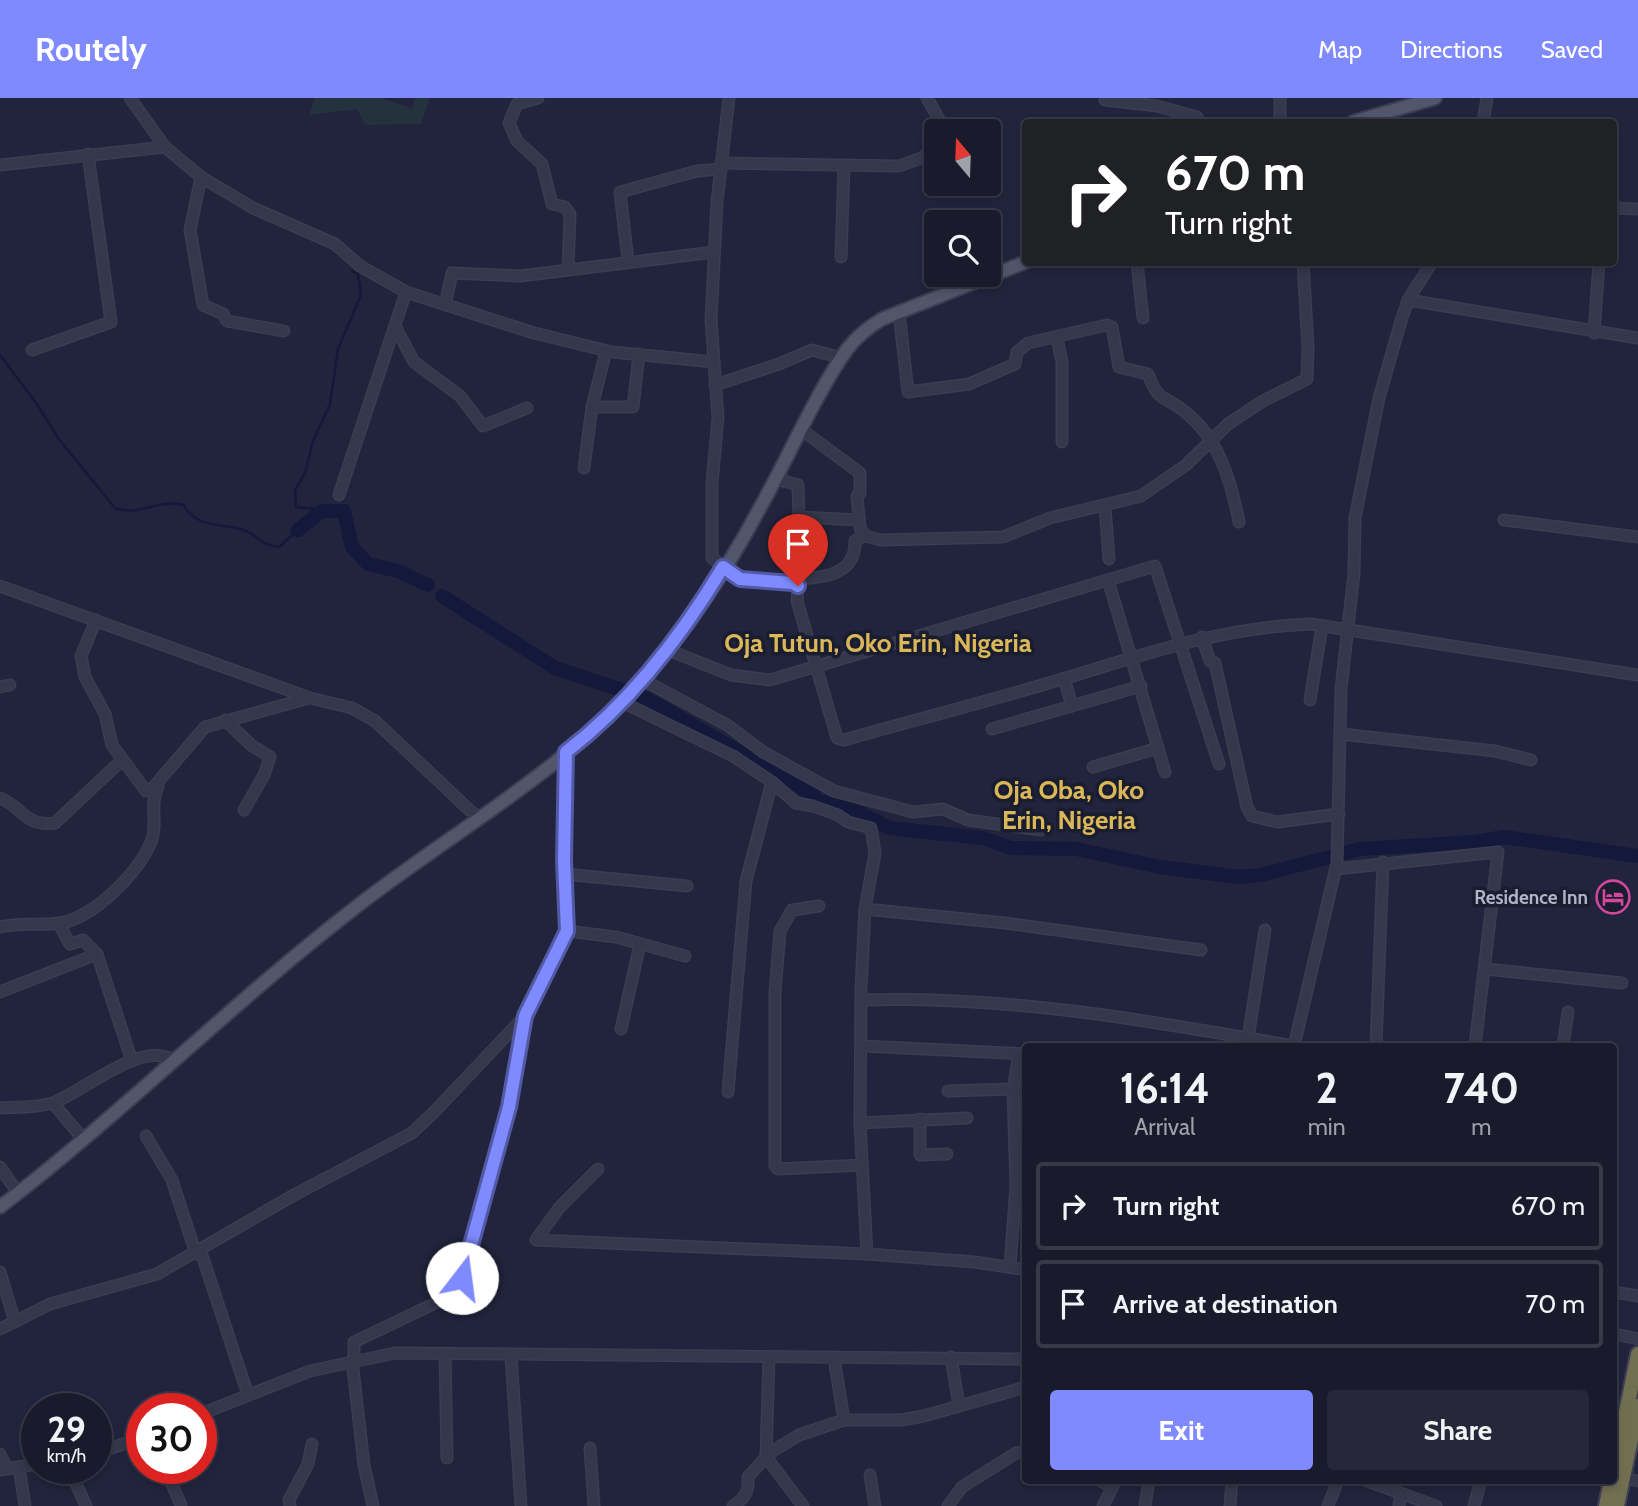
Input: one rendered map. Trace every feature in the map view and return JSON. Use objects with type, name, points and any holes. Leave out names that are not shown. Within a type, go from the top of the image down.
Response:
[{"type":"highway","points":[[1617,1470],[1638,1354]]},
{"type":"highway","points":[[1617,1473],[1638,1406]]},
{"type":"highway","points":[[1606,1506],[1613,1484]]},
{"type":"highway","points":[[1616,1484],[1617,1506]]},
{"type":"main road","points":[[1363,119],[1435,98]]},
{"type":"main road","points":[[0,1207],[356,907],[480,820],[566,752],[624,700],[668,650],[723,567],[776,479],[842,358],[863,332],[899,312],[1022,264]]},
{"type":"street","points":[[130,98],[164,147],[201,177],[253,208],[335,244],[360,267],[406,292],[606,351],[713,362]]},
{"type":"street","points":[[538,98],[517,104],[509,123],[517,141],[542,164],[552,204],[565,207],[570,214],[568,270]]},
{"type":"street","points":[[729,98],[721,166],[710,320],[718,418],[712,558],[740,579],[793,583],[798,586],[797,601],[837,738],[844,740],[1064,678],[1178,642],[1268,625],[1349,629],[1638,675]]},
{"type":"street","points":[[927,98],[939,119]]},
{"type":"street","points":[[1280,98],[1280,119]]},
{"type":"street","points":[[1484,119],[1487,98]]},
{"type":"street","points":[[1105,100],[1157,106],[1198,119]]},
{"type":"street","points":[[0,165],[164,147]]},
{"type":"street","points":[[32,350],[107,326],[111,322],[88,154]]},
{"type":"street","points":[[628,261],[620,192],[721,166],[899,166],[924,157]]},
{"type":"street","points":[[841,257],[844,166]]},
{"type":"street","points":[[201,177],[190,230],[204,305],[222,314],[227,321],[284,331]]},
{"type":"street","points":[[1617,208],[1638,209]]},
{"type":"street","points":[[445,305],[452,273],[520,276],[714,252]]},
{"type":"street","points":[[1137,266],[1143,318]]},
{"type":"street","points":[[864,534],[881,540],[1003,537],[1050,519],[1141,496],[1186,465],[1228,424],[1263,401],[1307,379],[1303,266]]},
{"type":"street","points":[[1295,1043],[1336,866],[1341,689],[1349,629],[1355,518],[1379,398],[1408,300],[1429,266]]},
{"type":"street","points":[[1594,333],[1598,266]]},
{"type":"street","points":[[340,495],[406,292]]},
{"type":"street","points":[[1408,300],[1594,333],[1638,338]]},
{"type":"street","points":[[899,312],[908,392],[969,384],[1015,364],[1017,352],[1028,343],[1107,325],[1112,327],[1119,368],[1148,374],[1157,396],[1186,412],[1209,442],[1230,476],[1239,522]]},
{"type":"street","points":[[395,326],[415,362],[460,396],[483,426],[527,408]]},
{"type":"street","points":[[1057,338],[1062,362],[1062,442]]},
{"type":"street","points":[[715,385],[812,350],[842,358]]},
{"type":"street","points":[[584,468],[592,407],[606,351]]},
{"type":"street","points":[[592,407],[633,407],[639,354]]},
{"type":"street","points":[[802,430],[860,473],[859,520],[864,534]]},
{"type":"street","points":[[776,479],[798,485],[799,517],[859,520]]},
{"type":"street","points":[[1105,507],[1109,559]]},
{"type":"street","points":[[1504,520],[1638,537]]},
{"type":"street","points":[[793,583],[796,579],[825,578],[847,567],[855,554],[855,541],[864,534]]},
{"type":"street","points":[[668,650],[731,675],[770,680],[1155,566],[1219,764]]},
{"type":"street","points":[[1108,580],[1133,656],[1165,772]]},
{"type":"street","points":[[0,586],[310,698],[352,708],[374,721],[480,820]]},
{"type":"street","points":[[96,620],[81,656],[82,665],[105,714],[112,745],[146,791],[151,790],[198,734],[215,722],[310,698]]},
{"type":"street","points":[[1310,700],[1322,626]]},
{"type":"street","points":[[1202,637],[1210,661],[1215,663],[1247,807],[1252,816],[1277,822],[1339,814]]},
{"type":"street","points":[[1064,678],[1072,706]]},
{"type":"street","points":[[643,680],[727,725],[763,752],[834,791],[913,812],[943,809],[968,820],[1041,831]]},
{"type":"street","points":[[992,729],[1141,686]]},
{"type":"street","points":[[624,700],[733,756],[772,782],[796,803],[813,806],[838,815],[848,822],[871,828],[875,853],[865,909],[861,1000],[860,1123],[867,1254]]},
{"type":"street","points":[[225,720],[251,745],[270,757],[264,775],[244,810]]},
{"type":"street","points":[[1340,734],[1495,751],[1531,760]]},
{"type":"street","points":[[1093,767],[1158,748]]},
{"type":"street","points":[[373,1506],[364,1465],[353,1360],[354,1342],[446,1298],[462,1278],[509,1107],[525,1016],[567,931],[564,874],[566,752]]},
{"type":"street","points":[[0,798],[22,816],[44,824],[55,823],[121,760]]},
{"type":"street","points":[[0,927],[59,923],[88,913],[140,864],[153,836],[151,800],[163,776]]},
{"type":"street","points":[[728,1092],[746,881],[772,782]]},
{"type":"street","points":[[1336,866],[1498,852],[1475,1043]]},
{"type":"street","points":[[1376,1043],[1383,862]]},
{"type":"street","points":[[564,874],[687,886]]},
{"type":"street","points":[[819,906],[792,910],[780,931],[775,992],[775,1166],[778,1169],[862,1165]]},
{"type":"street","points":[[865,909],[1005,923],[1201,950]]},
{"type":"street","points":[[59,923],[69,944],[83,940],[97,954],[132,1061]]},
{"type":"street","points":[[1248,1038],[1265,930]]},
{"type":"street","points":[[567,931],[640,944],[685,956]]},
{"type":"street","points":[[621,1029],[640,944]]},
{"type":"street","points":[[0,992],[97,954]]},
{"type":"street","points":[[1486,969],[1622,983]]},
{"type":"street","points":[[861,1000],[935,997],[1073,1011],[1277,1043]]},
{"type":"street","points":[[1563,1043],[1568,1012]]},
{"type":"street","points":[[0,1329],[50,1304],[158,1274],[199,1253],[294,1195],[412,1133],[525,1016]]},
{"type":"street","points":[[862,1046],[1022,1054],[1013,1089],[1016,1185],[1010,1267]]},
{"type":"street","points":[[0,1108],[53,1103],[132,1061],[162,1054],[175,1062]]},
{"type":"street","points":[[948,1091],[1013,1089]]},
{"type":"street","points":[[53,1103],[83,1139]]},
{"type":"street","points":[[860,1123],[967,1118]]},
{"type":"street","points":[[920,1119],[920,1155],[947,1154]]},
{"type":"street","points":[[146,1136],[172,1180],[248,1395]]},
{"type":"street","points":[[0,1167],[18,1193]]},
{"type":"street","points":[[597,1169],[559,1208],[536,1240],[867,1254],[1022,1269]]},
{"type":"street","points":[[0,1272],[15,1322]]},
{"type":"street","points":[[1617,1292],[1638,1296]]},
{"type":"street","points":[[1617,1335],[1638,1339]]},
{"type":"street","points":[[217,1408],[310,1371],[395,1353],[1022,1359]]},
{"type":"street","points":[[445,1353],[447,1458]]},
{"type":"street","points":[[511,1356],[522,1506]]},
{"type":"street","points":[[769,1357],[767,1455],[803,1506]]},
{"type":"street","points":[[951,1357],[959,1406]]},
{"type":"street","points":[[834,1358],[844,1420]]},
{"type":"street","points":[[733,1506],[746,1495],[749,1490],[748,1477],[767,1455],[799,1435],[844,1420],[901,1420],[1022,1388]]},
{"type":"street","points":[[290,1506],[289,1500],[308,1464],[312,1444]]},
{"type":"street","points":[[590,1448],[594,1506]]},
{"type":"street","points":[[948,1506],[962,1487],[1016,1453],[1022,1452]]},
{"type":"street","points":[[0,1454],[3,1469],[19,1467],[25,1506]]},
{"type":"street","points":[[870,1475],[875,1506]]},
{"type":"street","points":[[1617,1476],[1638,1481]]},
{"type":"street","points":[[76,1484],[86,1506]]},
{"type":"street","points":[[172,1484],[181,1505]]},
{"type":"street","points":[[1104,1506],[1114,1484]]},
{"type":"street","points":[[1145,1506],[1148,1484]]},
{"type":"street","points":[[1230,1506],[1232,1484]]},
{"type":"street","points":[[1328,1506],[1336,1484]]},
{"type":"street","points":[[1375,1484],[1436,1506]]},
{"type":"street","points":[[1474,1506],[1480,1484]]},
{"type":"street","points":[[1399,1506],[1401,1494]]},
{"type":"shaded area","points":[[315,98],[381,98],[412,108],[415,98],[430,98],[421,124],[365,125],[357,109],[309,115]]},
{"type":"waterway","points":[[329,510],[296,507],[295,490],[305,473],[313,441],[330,404],[338,349],[361,295],[358,274],[352,271]]},
{"type":"waterway","points":[[0,355],[37,404],[58,438],[115,508],[133,510],[175,503],[184,505],[195,518],[210,524],[244,530],[269,545],[279,547],[298,530]]},
{"type":"waterway","points":[[298,530],[322,511],[344,511],[352,547],[368,564],[398,571],[428,585]]},
{"type":"waterway","points":[[442,596],[555,668],[646,698],[814,795],[818,801],[858,812],[889,828],[983,838],[1011,848],[1076,849],[1160,867],[1239,877],[1261,875],[1360,849],[1474,842],[1504,837],[1638,856]]},
{"type":"place","name":"Residence Inn","points":[[1613,897]]},
{"type":"district","name":"Oja Tutun, Oko Erin, Nigeria","points":[[878,643]]},
{"type":"district","name":"Oja Oba, Oko Erin, Nigeria","points":[[1069,805]]},
{"type":"route","points":[[462,1278],[509,1107],[525,1016],[565,940],[567,931],[564,860],[566,752],[643,680],[668,650],[723,567],[740,579],[793,583],[798,586]]}]
